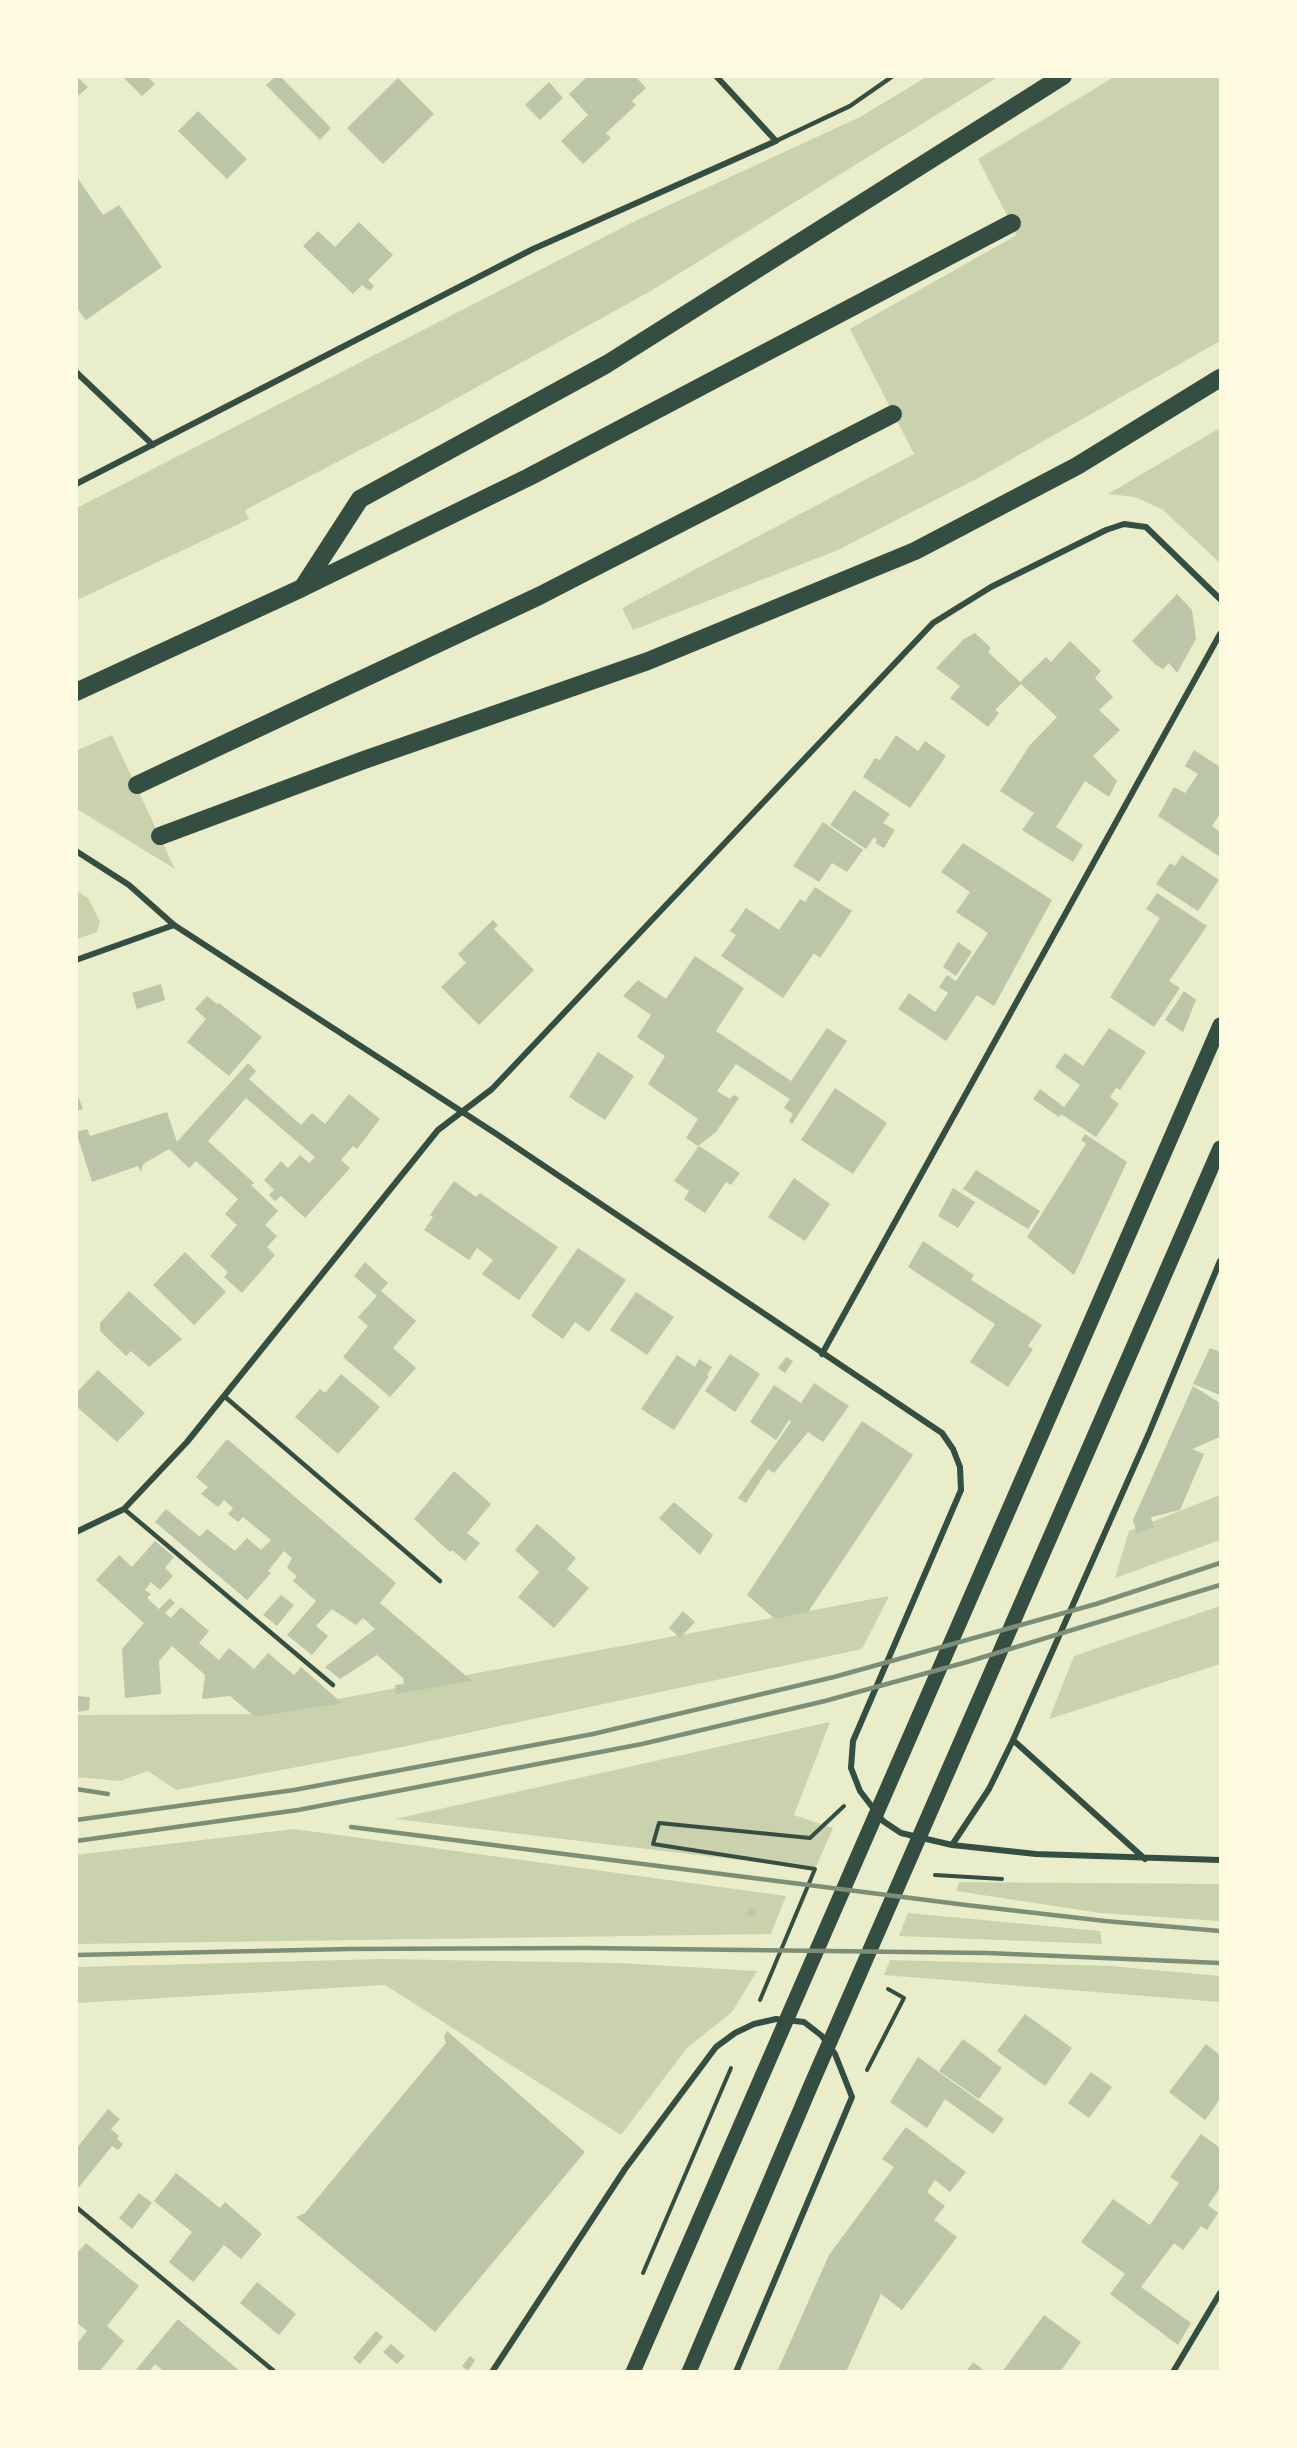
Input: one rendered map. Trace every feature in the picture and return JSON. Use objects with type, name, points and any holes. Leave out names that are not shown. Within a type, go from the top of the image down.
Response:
[{"type":"highway","points":[[302,588],[360,499],[607,364],[1063,76]]},
{"type":"highway","points":[[76,692],[302,588],[529,477],[1012,223]]},
{"type":"highway","points":[[160,836],[364,760],[648,661],[915,551],[1077,466],[1221,378]]},
{"type":"highway","points":[[136,785],[539,596],[893,414]]},
{"type":"main road","points":[[633,2372],[1221,1025]]},
{"type":"main road","points":[[689,2372],[815,2075],[1221,1148]]},
{"type":"street","points":[[76,483],[532,249],[776,141],[716,76]]},
{"type":"street","points":[[76,372],[153,445]]},
{"type":"street","points":[[76,1532],[124,1509],[187,1443],[438,1130],[492,1089],[933,623],[992,587],[1106,530],[1124,524],[1146,527],[1221,599]]},
{"type":"street","points":[[822,1354],[1221,634]]},
{"type":"street","points":[[76,851],[129,885],[174,926],[462,1113],[942,1433],[953,1449],[960,1467],[961,1490],[853,1741],[851,1768],[860,1791],[884,1821],[901,1833],[952,1845],[1036,1854],[1145,1860],[1221,1860]]},
{"type":"street","points":[[76,960],[174,926]]},
{"type":"street","points":[[952,1845],[988,1789],[1013,1740],[1149,1433],[1221,1261]]},
{"type":"street","points":[[1013,1740],[1145,1860]]},
{"type":"street","points":[[492,2372],[625,2169],[716,2047],[735,2033],[754,2024],[777,2019],[804,2022],[822,2036],[835,2054],[852,2097],[736,2372]]},
{"type":"street","points":[[1173,2372],[1221,2293]]},
{"type":"lane","points":[[776,141],[850,106],[893,76]]},
{"type":"lane","points":[[224,1396],[440,1581]]},
{"type":"lane","points":[[124,1509],[333,1685]]},
{"type":"lane","points":[[76,2207],[275,2372]]},
{"type":"path","points":[[757,2007],[815,1869],[653,1844],[659,1823],[810,1838],[860,1791]]},
{"type":"path","points":[[935,1875],[1002,1878]]},
{"type":"path","points":[[852,2097],[904,1998],[888,1989]]},
{"type":"path","points":[[643,2273],[735,2060]]},
{"type":"green space","points":[[928,76],[998,77],[649,292],[410,424],[245,510],[249,519],[77,600],[77,508],[637,220],[860,117]]},
{"type":"green space","points":[[1114,77],[1220,77],[1220,341],[980,477],[838,550],[633,630],[622,608],[914,454],[850,329],[1017,235],[978,159]]},
{"type":"green space","points":[[1220,428],[1220,563],[1163,510],[1135,497],[1108,494]]},
{"type":"green space","points":[[112,735],[175,869],[77,809],[76,751]]},
{"type":"green space","points":[[77,891],[88,898],[100,922],[97,932],[77,939]]},
{"type":"green space","points":[[1220,1495],[1220,1540],[1115,1578],[1129,1531]]},
{"type":"green space","points":[[889,1596],[862,1649],[392,1749],[176,1790],[148,1771],[120,1781],[77,1777],[76,1715],[258,1714]]},
{"type":"green space","points":[[1220,1606],[1220,1664],[1049,1719],[1074,1656]]},
{"type":"green space","points":[[830,1722],[794,1815],[833,1828],[815,1869],[395,1819]]},
{"type":"green space","points":[[294,1829],[786,1896],[771,1934],[77,1944],[76,1855]]},
{"type":"green space","points":[[959,1882],[1220,1884],[1220,1921],[1100,1913],[956,1891]]},
{"type":"green space","points":[[908,1913],[1100,1931],[1102,1944],[899,1936]]},
{"type":"green space","points":[[382,1959],[619,1963],[757,1971],[732,2012],[687,2048],[621,2135],[385,1985],[77,2003],[77,1967]]},
{"type":"green space","points":[[890,1960],[1110,1966],[1220,1976],[1220,2002],[884,1975]]},
{"type":"building","points":[[76,76],[88,87],[76,98]]},
{"type":"building","points":[[122,76],[147,76],[155,84],[142,96]]},
{"type":"building","points":[[276,76],[280,76],[331,128],[320,140],[266,85]]},
{"type":"building","points":[[588,76],[635,76],[646,88],[632,101],[636,105],[606,133],[611,138],[583,164],[561,141],[588,115],[569,94]]},
{"type":"building","points":[[398,78],[434,114],[383,164],[347,128]]},
{"type":"building","points":[[549,82],[563,98],[540,120],[525,105]]},
{"type":"building","points":[[198,111],[247,159],[227,179],[178,131]]},
{"type":"building","points":[[76,176],[103,215],[119,205],[162,267],[86,320],[76,307]]},
{"type":"building","points":[[359,222],[393,255],[368,280],[374,286],[370,291],[362,285],[353,294],[303,246],[318,231],[335,247]]},
{"type":"building","points":[[1177,594],[1192,610],[1196,639],[1177,673],[1169,663],[1163,669],[1156,665],[1132,641]]},
{"type":"building","points":[[975,633],[991,648],[988,652],[1020,682],[1046,657],[1051,662],[1070,641],[1101,671],[1095,678],[1113,697],[1099,710],[1120,730],[1093,756],[1117,781],[1109,797],[1085,781],[1056,827],[1083,845],[1073,862],[1022,830],[1034,813],[1000,791],[1030,745],[1057,717],[1021,684],[995,710],[999,713],[988,727],[950,698],[960,686],[936,668],[964,639]]},
{"type":"building","points":[[896,735],[918,751],[925,741],[946,756],[910,808],[863,777],[875,758],[880,760]]},
{"type":"building","points":[[1194,750],[1220,767],[1220,814],[1212,826],[1220,832],[1220,857],[1158,816],[1174,787],[1185,793],[1198,774],[1185,766]]},
{"type":"building","points":[[854,790],[890,814],[883,823],[895,830],[884,848],[875,843],[877,840],[874,837],[866,849],[830,825]]},
{"type":"building","points":[[823,822],[863,850],[847,872],[832,863],[819,882],[793,866]]},
{"type":"building","points":[[963,843],[1052,900],[994,1006],[977,995],[946,1041],[898,1009],[909,993],[935,1012],[948,993],[939,987],[947,975],[956,981],[988,933],[956,912],[970,892],[941,872]]},
{"type":"building","points":[[1182,855],[1219,880],[1198,911],[1156,884],[1170,863],[1175,866]]},
{"type":"building","points":[[815,887],[852,911],[820,958],[814,953],[783,998],[721,956],[736,935],[730,931],[746,908],[779,930],[800,899],[805,902]]},
{"type":"building","points":[[1157,893],[1207,926],[1169,981],[1180,988],[1154,1027],[1110,997],[1160,918],[1146,909]]},
{"type":"building","points":[[493,920],[498,925],[494,929],[534,970],[479,1025],[441,987],[466,963],[458,954]]},
{"type":"building","points":[[958,942],[972,952],[956,976],[943,967]]},
{"type":"building","points":[[695,956],[744,988],[716,1031],[791,1081],[827,1028],[847,1041],[792,1124],[789,1121],[793,1114],[784,1108],[790,1099],[736,1064],[717,1091],[730,1099],[734,1095],[739,1098],[716,1132],[698,1146],[686,1138],[698,1119],[648,1084],[665,1056],[637,1037],[651,1015],[623,996],[638,980],[666,999]]},
{"type":"building","points":[[161,984],[165,1000],[137,1009],[132,993]]},
{"type":"building","points":[[1184,991],[1196,1000],[1183,1032],[1165,1020]]},
{"type":"building","points":[[207,996],[262,1037],[229,1076],[187,1042],[206,1019],[195,1009]]},
{"type":"building","points":[[1109,1028],[1146,1052],[1120,1090],[1116,1088],[1110,1097],[1119,1104],[1096,1137],[1061,1114],[1059,1117],[1033,1099],[1040,1089],[1064,1107],[1080,1085],[1055,1067],[1065,1053],[1083,1066]]},
{"type":"building","points":[[598,1052],[634,1076],[605,1120],[569,1097]]},
{"type":"building","points":[[248,1063],[256,1071],[249,1079],[301,1125],[312,1113],[325,1124],[349,1094],[380,1119],[357,1149],[353,1146],[341,1160],[350,1168],[305,1218],[281,1196],[275,1201],[269,1195],[274,1190],[264,1180],[281,1161],[288,1168],[300,1155],[309,1163],[315,1157],[246,1098],[208,1141],[254,1183],[251,1185],[278,1211],[265,1225],[277,1236],[267,1247],[275,1255],[242,1293],[224,1277],[228,1272],[210,1256],[237,1225],[225,1214],[238,1199],[196,1161],[189,1168],[169,1149],[143,1164],[141,1172],[138,1166],[92,1182],[76,1132],[87,1129],[90,1136],[167,1112],[177,1142]]},
{"type":"building","points":[[835,1088],[887,1123],[853,1174],[801,1140]]},
{"type":"building","points":[[76,1091],[83,1109],[76,1111]]},
{"type":"building","points":[[1085,1134],[1127,1162],[1074,1275],[1027,1237],[1086,1144],[1081,1140]]},
{"type":"building","points":[[699,1146],[740,1173],[731,1185],[726,1182],[705,1213],[684,1199],[689,1191],[674,1181]]},
{"type":"building","points":[[976,1170],[1040,1211],[1028,1229],[963,1189]]},
{"type":"building","points":[[794,1178],[830,1204],[805,1241],[768,1217]]},
{"type":"building","points":[[454,1181],[476,1197],[480,1193],[558,1247],[519,1300],[482,1274],[493,1260],[477,1248],[469,1260],[424,1230],[433,1217],[430,1215]]},
{"type":"building","points":[[953,1188],[975,1202],[958,1228],[938,1216]]},
{"type":"building","points":[[923,1241],[974,1275],[971,1280],[1042,1325],[1028,1346],[1033,1349],[1008,1387],[970,1362],[995,1324],[908,1267]]},
{"type":"building","points":[[578,1248],[626,1280],[589,1332],[575,1322],[563,1339],[531,1316]]},
{"type":"building","points":[[185,1252],[226,1292],[194,1325],[153,1285]]},
{"type":"building","points":[[365,1262],[388,1283],[381,1291],[416,1321],[393,1348],[416,1368],[390,1397],[343,1357],[368,1326],[358,1317],[377,1296],[354,1276]]},
{"type":"building","points":[[129,1291],[182,1339],[149,1367],[131,1351],[126,1356],[100,1331],[100,1323]]},
{"type":"building","points":[[636,1292],[674,1317],[647,1355],[610,1330]]},
{"type":"building","points":[[1210,1348],[1220,1352],[1220,1395],[1193,1384]]},
{"type":"building","points":[[730,1354],[760,1374],[735,1412],[705,1391]]},
{"type":"building","points":[[677,1355],[695,1367],[699,1359],[712,1367],[707,1375],[709,1376],[674,1430],[641,1409]]},
{"type":"building","points":[[786,1357],[793,1361],[785,1373],[778,1368]]},
{"type":"building","points":[[98,1370],[145,1413],[117,1442],[76,1406],[76,1393]]},
{"type":"building","points":[[341,1374],[380,1407],[338,1454],[295,1417],[320,1389],[325,1393]]},
{"type":"building","points":[[814,1383],[849,1406],[823,1442],[808,1432],[774,1473],[768,1469],[746,1503],[738,1498],[791,1422],[789,1420],[776,1440],[750,1422],[774,1385],[801,1403]]},
{"type":"building","points":[[1193,1386],[1220,1403],[1220,1437],[1192,1449],[1204,1454],[1180,1510],[1151,1517],[1154,1527],[1137,1534],[1133,1520]]},
{"type":"building","points":[[862,1421],[913,1455],[808,1612],[775,1619],[747,1595]]},
{"type":"building","points":[[227,1439],[396,1583],[380,1603],[472,1681],[396,1694],[395,1685],[404,1684],[403,1678],[377,1655],[340,1679],[325,1667],[375,1629],[363,1618],[356,1625],[332,1609],[316,1626],[328,1636],[312,1655],[287,1635],[316,1601],[293,1581],[297,1576],[287,1568],[292,1558],[284,1551],[268,1571],[271,1573],[247,1600],[155,1522],[166,1509],[200,1537],[207,1529],[235,1551],[247,1538],[261,1550],[271,1540],[243,1517],[238,1522],[228,1514],[233,1508],[224,1500],[218,1507],[201,1494],[208,1487],[196,1477]]},
{"type":"building","points":[[454,1471],[491,1504],[467,1533],[480,1543],[465,1561],[452,1550],[450,1552],[414,1519]]},
{"type":"building","points":[[674,1502],[713,1535],[700,1555],[659,1518]]},
{"type":"building","points":[[537,1524],[576,1558],[567,1569],[589,1588],[554,1628],[518,1597],[539,1572],[515,1550]]},
{"type":"building","points":[[155,1541],[174,1557],[165,1568],[173,1576],[160,1590],[151,1582],[145,1590],[151,1594],[147,1598],[159,1609],[170,1598],[175,1603],[165,1613],[171,1618],[181,1607],[209,1631],[199,1643],[219,1660],[229,1648],[254,1669],[268,1653],[294,1675],[301,1667],[342,1703],[255,1717],[230,1696],[202,1699],[205,1675],[172,1646],[159,1661],[161,1694],[125,1698],[122,1649],[144,1623],[96,1580],[119,1555],[132,1567]]},
{"type":"building","points":[[281,1595],[294,1605],[277,1626],[263,1615]]},
{"type":"building","points":[[683,1611],[695,1622],[680,1638],[669,1628]]},
{"type":"building","points":[[76,1696],[90,1697],[89,1710],[76,1712]]},
{"type":"building","points":[[749,1908],[756,1909],[755,1916],[747,1915]]},
{"type":"building","points":[[1025,2014],[1072,2048],[1045,2086],[997,2051]]},
{"type":"building","points":[[447,2031],[585,2152],[435,2332],[296,2217],[305,2213],[446,2043],[444,2036]]},
{"type":"building","points":[[963,2039],[1002,2068],[979,2099],[939,2071]]},
{"type":"building","points":[[1206,2044],[1220,2055],[1220,2099],[1205,2120],[1169,2092]]},
{"type":"building","points":[[918,2057],[1004,2119],[993,2134],[945,2099],[927,2128],[890,2102]]},
{"type":"building","points":[[1091,2072],[1112,2087],[1089,2118],[1068,2103]]},
{"type":"building","points":[[108,2109],[120,2119],[111,2129],[119,2136],[117,2139],[123,2144],[118,2150],[112,2146],[79,2187],[76,2185],[76,2149]]},
{"type":"building","points":[[906,2127],[966,2172],[950,2192],[935,2180],[927,2192],[945,2206],[934,2220],[957,2237],[902,2310],[881,2294],[846,2372],[777,2372],[829,2255],[894,2167],[882,2159]]},
{"type":"building","points":[[1201,2134],[1220,2148],[1220,2188],[1208,2205],[1218,2213],[1207,2230],[1201,2226],[1183,2250],[1174,2243],[1141,2287],[1191,2323],[1178,2345],[1110,2294],[1125,2274],[1081,2242],[1113,2199],[1150,2225],[1179,2183],[1170,2177]]},
{"type":"building","points":[[176,2173],[220,2208],[225,2202],[262,2234],[241,2259],[224,2245],[193,2282],[169,2262],[192,2232],[154,2201]]},
{"type":"building","points":[[139,2193],[152,2203],[132,2229],[119,2218]]},
{"type":"building","points":[[86,2243],[139,2286],[107,2326],[124,2341],[99,2372],[76,2372],[76,2345],[87,2331],[76,2322],[76,2254]]},
{"type":"building","points":[[257,2282],[296,2314],[279,2335],[240,2303]]},
{"type":"building","points":[[1044,2315],[1081,2342],[1060,2372],[1002,2372]]},
{"type":"building","points":[[178,2319],[241,2372],[165,2372],[155,2364],[149,2372],[134,2372]]},
{"type":"building","points":[[376,2331],[383,2337],[360,2364],[353,2358]]},
{"type":"building","points":[[391,2344],[405,2356],[397,2364],[383,2352]]},
{"type":"building","points":[[470,2356],[475,2360],[468,2371],[462,2366]]},
{"type":"building","points":[[973,2362],[986,2372],[966,2372]]},
{"type":"railway","points":[[76,1820],[294,1790],[593,1734],[834,1677],[1096,1604],[1220,1563]]},
{"type":"railway","points":[[76,1841],[298,1810],[642,1744],[825,1701],[967,1662],[1220,1585]]},
{"type":"railway","points":[[76,1789],[108,1794]]},
{"type":"railway","points":[[351,1827],[966,1905],[1220,1931]]},
{"type":"railway","points":[[76,1955],[349,1949],[586,1948],[987,1953],[1220,1963]]}]
